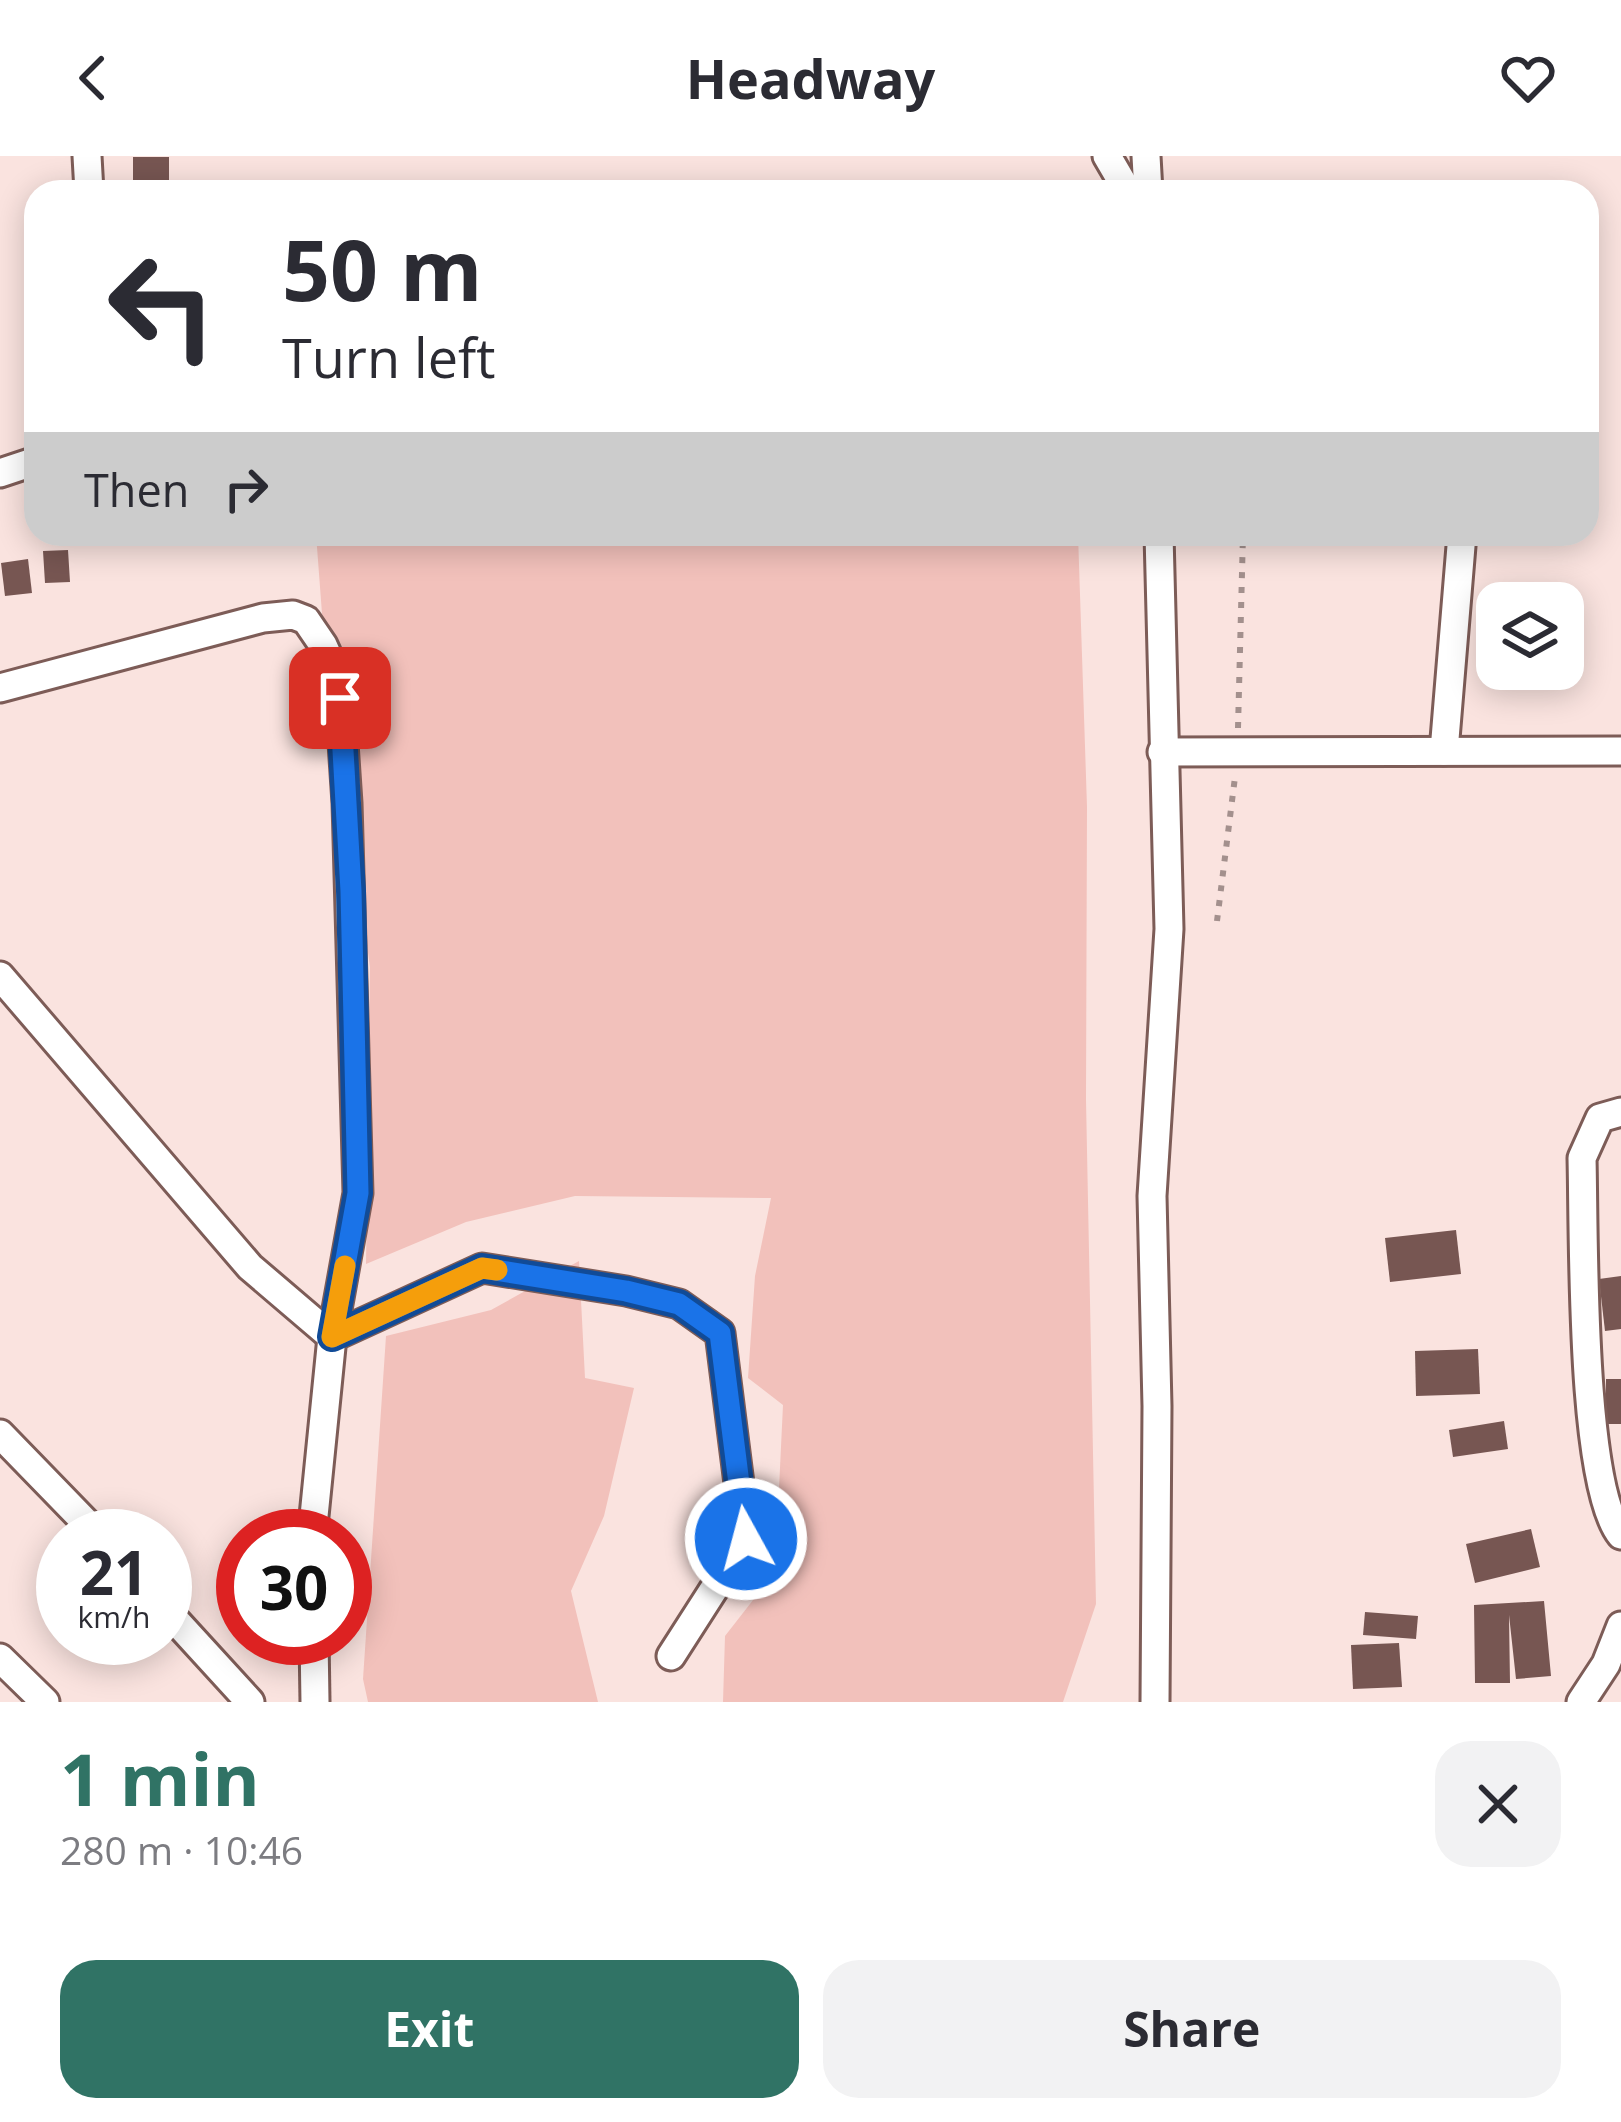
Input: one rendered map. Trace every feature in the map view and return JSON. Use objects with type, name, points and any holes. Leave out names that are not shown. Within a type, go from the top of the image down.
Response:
[{"type":"street","points":[[1155,1702],[1157,1406],[1152,1196],[1168,929],[1160,546]]},
{"type":"street","points":[[1444,751],[1461,546]]},
{"type":"street","points":[[0,688],[293,615],[306,620],[336,674],[347,803],[358,1193],[332,1337],[316,1509]]},
{"type":"street","points":[[1162,752],[1621,751]]},
{"type":"street","points":[[0,976],[250,1267],[332,1337]]},
{"type":"street","points":[[1621,1112],[1600,1118],[1582,1158],[1591,1408],[1603,1496],[1610,1522],[1621,1534]]},
{"type":"street","points":[[332,1337],[482,1268],[679,1304],[720,1333],[746,1539],[671,1656]]},
{"type":"street","points":[[0,1434],[73,1509]]},
{"type":"street","points":[[1581,1702],[1606,1664],[1621,1626]]},
{"type":"street","points":[[192,1639],[250,1702]]},
{"type":"street","points":[[0,1658],[45,1702]]},
{"type":"street","points":[[314,1665],[315,1702]]},
{"type":"path","points":[[1217,921],[1238,752],[1243,546]]},
{"type":"shaded area","points":[[317,546],[1078,546],[1087,807],[1086,1100],[1096,1604],[1063,1702],[723,1702],[725,1636],[775,1572],[783,1405],[748,1378],[755,1276],[771,1198],[575,1196],[466,1222],[366,1264],[370,967],[324,640]]},
{"type":"shaded area","points":[[579,1261],[585,1378],[634,1388],[604,1516],[571,1591],[598,1702],[368,1702],[363,1679],[364,1665],[372,1665],[372,1545],[386,1336],[491,1310]]},
{"type":"building","points":[[133,157],[169,157],[169,180],[133,180]]},
{"type":"building","points":[[68,550],[70,582],[45,583],[43,551]]},
{"type":"building","points":[[28,559],[32,593],[5,596],[1,563]]},
{"type":"building","points":[[1456,1230],[1461,1274],[1390,1282],[1385,1238]]},
{"type":"building","points":[[1621,1276],[1621,1329],[1605,1331],[1599,1279]]},
{"type":"building","points":[[1478,1349],[1480,1394],[1416,1396],[1415,1351]]},
{"type":"building","points":[[1606,1379],[1621,1379],[1621,1424],[1606,1424]]},
{"type":"building","points":[[1504,1421],[1508,1449],[1453,1457],[1449,1430]]},
{"type":"building","points":[[1531,1529],[1540,1567],[1475,1583],[1466,1544]]},
{"type":"building","points":[[1544,1601],[1551,1676],[1516,1679],[1509,1615],[1510,1683],[1475,1683],[1474,1605]]},
{"type":"building","points":[[1365,1612],[1418,1616],[1416,1639],[1363,1635]]},
{"type":"building","points":[[1399,1643],[1402,1687],[1353,1689],[1351,1645]]},
{"type":"slow traffic","points":[[345,1266],[332,1337],[482,1268],[497,1270]]},
{"type":"route","points":[[340,698],[351,891],[358,1193],[332,1337],[482,1268],[679,1304],[720,1333],[746,1539]]}]
